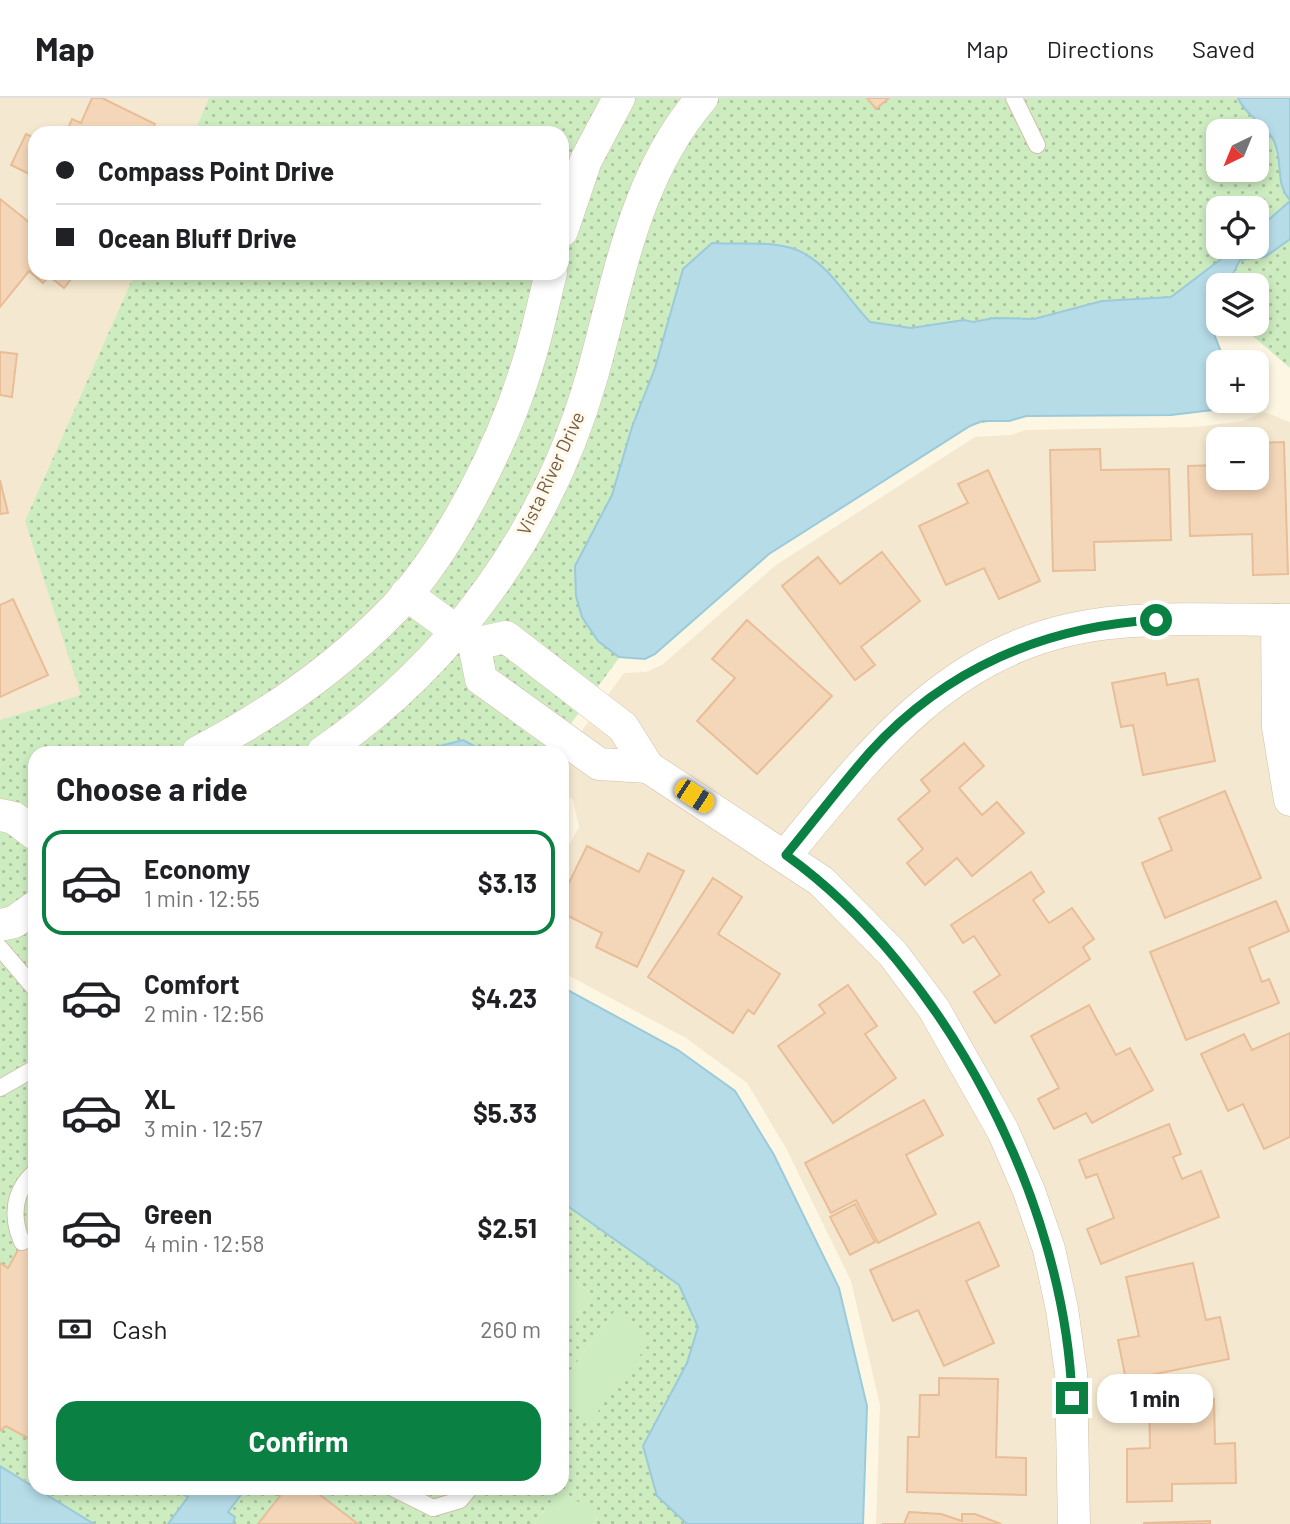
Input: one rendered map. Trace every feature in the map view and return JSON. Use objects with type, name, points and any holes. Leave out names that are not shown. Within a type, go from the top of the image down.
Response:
[{"type":"street","points":[[569,210],[586,160],[619,98]]},
{"type":"street","name":"Vista River Drive","points":[[331,746],[465,639],[569,443],[591,378],[628,236],[640,204],[668,145],[702,98]]},
{"type":"street","points":[[208,746],[274,708],[366,636],[406,594],[457,520],[493,454],[528,365],[549,280]]},
{"type":"street","points":[[406,594],[465,639],[481,679],[599,764],[649,767]]},
{"type":"street","points":[[786,855],[895,727],[948,684],[1007,652],[1076,629],[1117,622],[1284,620],[1278,727],[1290,800]]},
{"type":"street","points":[[465,639],[506,637],[623,727],[649,767],[786,855],[821,881],[893,954],[953,1039],[1009,1143],[1049,1249],[1062,1309],[1071,1373],[1073,1524]]},
{"type":"street","points":[[540,721],[568,684]]},
{"type":"street","points":[[0,925],[14,922],[28,912]]},
{"type":"lane","points":[[1014,98],[1037,145]]},
{"type":"lane","points":[[0,948],[28,981]]},
{"type":"lane","points":[[0,1088],[28,1072]]},
{"type":"lane","points":[[22,1242],[14,1217],[16,1201],[28,1180]]},
{"type":"lane","points":[[407,1495],[433,1508],[460,1500],[464,1495]]},
{"type":"shaded area","points":[[0,98],[209,98],[197,126],[28,126],[28,280],[132,280],[25,521],[82,695],[0,720]]},
{"type":"shaded area","points":[[1262,413],[1290,422],[1290,1524],[876,1524],[880,1405],[851,1281],[786,1148],[747,1083],[686,1038],[569,976],[569,845],[579,827],[573,800],[569,796],[569,748],[624,673],[646,672],[662,665],[776,565],[975,437],[1011,435],[1026,430],[1195,427],[1243,421]]},
{"type":"green space","points":[[209,98],[1290,98],[1290,368],[1253,336],[1269,336],[1269,273],[1206,273],[1206,336],[1215,336],[1220,350],[1206,350],[1206,411],[1171,415],[1026,416],[970,425],[769,554],[655,654],[645,659],[619,658],[554,746],[28,746],[28,1482],[0,1466],[0,720],[81,695],[25,521],[132,280],[569,280],[569,126],[197,126]]},
{"type":"green space","points":[[569,991],[678,1050],[735,1091],[774,1155],[839,1288],[867,1406],[863,1524],[593,1524],[598,1518],[569,1495],[569,1403],[591,1420],[614,1312],[569,1373],[569,1328],[593,1295],[569,1276]]},
{"type":"green space","points":[[569,1276],[593,1295],[569,1328]]},
{"type":"green space","points":[[614,1312],[651,1341],[591,1421],[569,1404],[569,1373]]},
{"type":"green space","points":[[49,1495],[556,1495],[534,1524],[94,1524]]},
{"type":"green space","points":[[556,1495],[569,1495],[598,1517],[593,1524],[534,1524]]},
{"type":"water","points":[[1238,98],[1290,98],[1290,200],[1282,186],[1277,149],[1269,134],[1269,119],[1256,119]]},
{"type":"water","points":[[1290,201],[1290,239],[1269,254],[1269,219]]},
{"type":"water","points":[[712,243],[772,244],[795,249],[823,268],[870,322],[911,328],[964,320],[973,322],[994,318],[1034,319],[1102,301],[1171,297],[1221,259],[1248,259],[1240,260],[1233,273],[1206,273],[1206,336],[1215,336],[1220,350],[1206,350],[1206,411],[1171,415],[1026,416],[1009,421],[982,421],[970,426],[769,554],[655,654],[645,659],[619,657],[598,641],[582,617],[576,596],[575,566],[612,495],[632,427],[655,368],[683,269]]},
{"type":"water","points":[[463,740],[474,746],[440,746]]},
{"type":"water","points":[[569,991],[678,1050],[735,1091],[774,1155],[839,1288],[867,1406],[863,1524],[687,1524],[657,1496],[643,1446],[687,1363],[698,1327],[679,1285],[569,1207]]},
{"type":"water","points":[[0,1466],[28,1483],[28,1495],[47,1495],[94,1524],[0,1524]]},
{"type":"water","points":[[184,1495],[241,1495],[228,1512],[235,1517],[233,1524],[168,1524],[188,1497]]},
{"type":"building","points":[[92,98],[102,98],[155,124],[69,126],[72,119],[81,123]]},
{"type":"building","points":[[867,98],[889,98],[876,109]]},
{"type":"building","points":[[26,134],[28,135],[28,174],[11,165]]},
{"type":"building","points":[[0,199],[28,221],[28,272],[0,307]]},
{"type":"building","points":[[54,280],[70,280],[64,288]]},
{"type":"building","points":[[0,352],[17,354],[12,397],[0,395]]},
{"type":"building","points":[[1284,442],[1288,574],[1253,575],[1252,534],[1190,536],[1188,466],[1206,465],[1206,490],[1269,490],[1269,443]]},
{"type":"building","points":[[1100,449],[1101,470],[1169,469],[1171,540],[1094,542],[1095,570],[1053,571],[1050,450]]},
{"type":"building","points":[[988,470],[1040,581],[999,599],[984,568],[946,585],[919,526],[968,503],[958,484]]},
{"type":"building","points":[[0,480],[8,513],[0,514]]},
{"type":"building","points":[[882,552],[920,601],[861,647],[875,665],[855,680],[782,586],[818,557],[840,584]]},
{"type":"building","points":[[13,599],[48,675],[0,697],[0,605]]},
{"type":"building","points":[[747,620],[832,696],[757,774],[697,721],[735,678],[712,659]]},
{"type":"building","points":[[1165,673],[1167,685],[1198,679],[1215,761],[1143,775],[1133,725],[1121,727],[1112,683]]},
{"type":"building","points":[[964,743],[984,766],[959,788],[982,815],[997,802],[1024,833],[972,876],[957,858],[925,885],[907,863],[923,849],[898,819],[930,791],[921,780]]},
{"type":"building","points":[[1225,791],[1261,878],[1165,918],[1142,863],[1172,850],[1159,818]]},
{"type":"building","points":[[587,846],[639,872],[648,853],[684,871],[637,967],[596,947],[602,933],[569,916],[569,883]]},
{"type":"building","points":[[1031,872],[1044,892],[1033,900],[1049,923],[1072,908],[1094,939],[1083,947],[1090,959],[995,1023],[974,992],[1000,975],[974,936],[963,943],[951,925]]},
{"type":"building","points":[[713,878],[742,897],[718,934],[780,974],[754,1014],[748,1010],[733,1033],[648,977]]},
{"type":"building","points":[[1276,901],[1289,931],[1249,948],[1262,982],[1269,979],[1279,1003],[1186,1040],[1150,952]]},
{"type":"building","points":[[848,985],[877,1026],[865,1034],[896,1078],[833,1123],[778,1046],[825,1013],[819,1005]]},
{"type":"building","points":[[1089,1005],[1116,1055],[1130,1048],[1153,1090],[1092,1123],[1086,1113],[1054,1129],[1038,1099],[1059,1088],[1031,1036]]},
{"type":"building","points":[[1290,1033],[1290,1137],[1264,1149],[1243,1104],[1228,1111],[1201,1054],[1244,1034],[1252,1050]]},
{"type":"building","points":[[924,1100],[943,1135],[906,1155],[936,1214],[878,1243],[856,1200],[831,1213],[805,1163]]},
{"type":"building","points":[[1169,1124],[1181,1154],[1173,1157],[1182,1179],[1201,1171],[1219,1217],[1101,1264],[1087,1229],[1114,1218],[1097,1174],[1086,1178],[1079,1160]]},
{"type":"building","points":[[855,1204],[875,1242],[850,1255],[830,1217]]},
{"type":"building","points":[[979,1222],[999,1266],[966,1281],[994,1343],[944,1366],[918,1310],[893,1321],[870,1270]]},
{"type":"building","points":[[28,1232],[28,1438],[6,1426],[0,1431],[0,1263],[8,1268]]},
{"type":"building","points":[[1193,1263],[1206,1320],[1220,1317],[1229,1359],[1126,1380],[1118,1340],[1139,1336],[1126,1277]]},
{"type":"building","points":[[939,1378],[998,1379],[996,1457],[1026,1458],[1026,1495],[907,1492],[908,1437],[919,1437],[920,1395],[939,1395]]},
{"type":"building","points":[[1149,1399],[1214,1399],[1215,1444],[1235,1443],[1236,1483],[1172,1484],[1172,1501],[1127,1502],[1127,1449],[1150,1448]]},
{"type":"building","points":[[320,1495],[358,1524],[258,1524],[280,1496]]},
{"type":"building","points":[[909,1512],[941,1514],[962,1521],[962,1514],[975,1514],[1001,1524],[904,1524]]},
{"type":"building","points":[[1210,1521],[1210,1524],[1143,1523]]},
{"type":"route","points":[[1072,1398],[1062,1309],[1049,1249],[1029,1191],[1003,1131],[953,1039],[893,954],[821,881],[786,855],[870,752],[921,704],[948,684],[977,666],[1036,641],[1076,629],[1117,622],[1156,620]]}]
